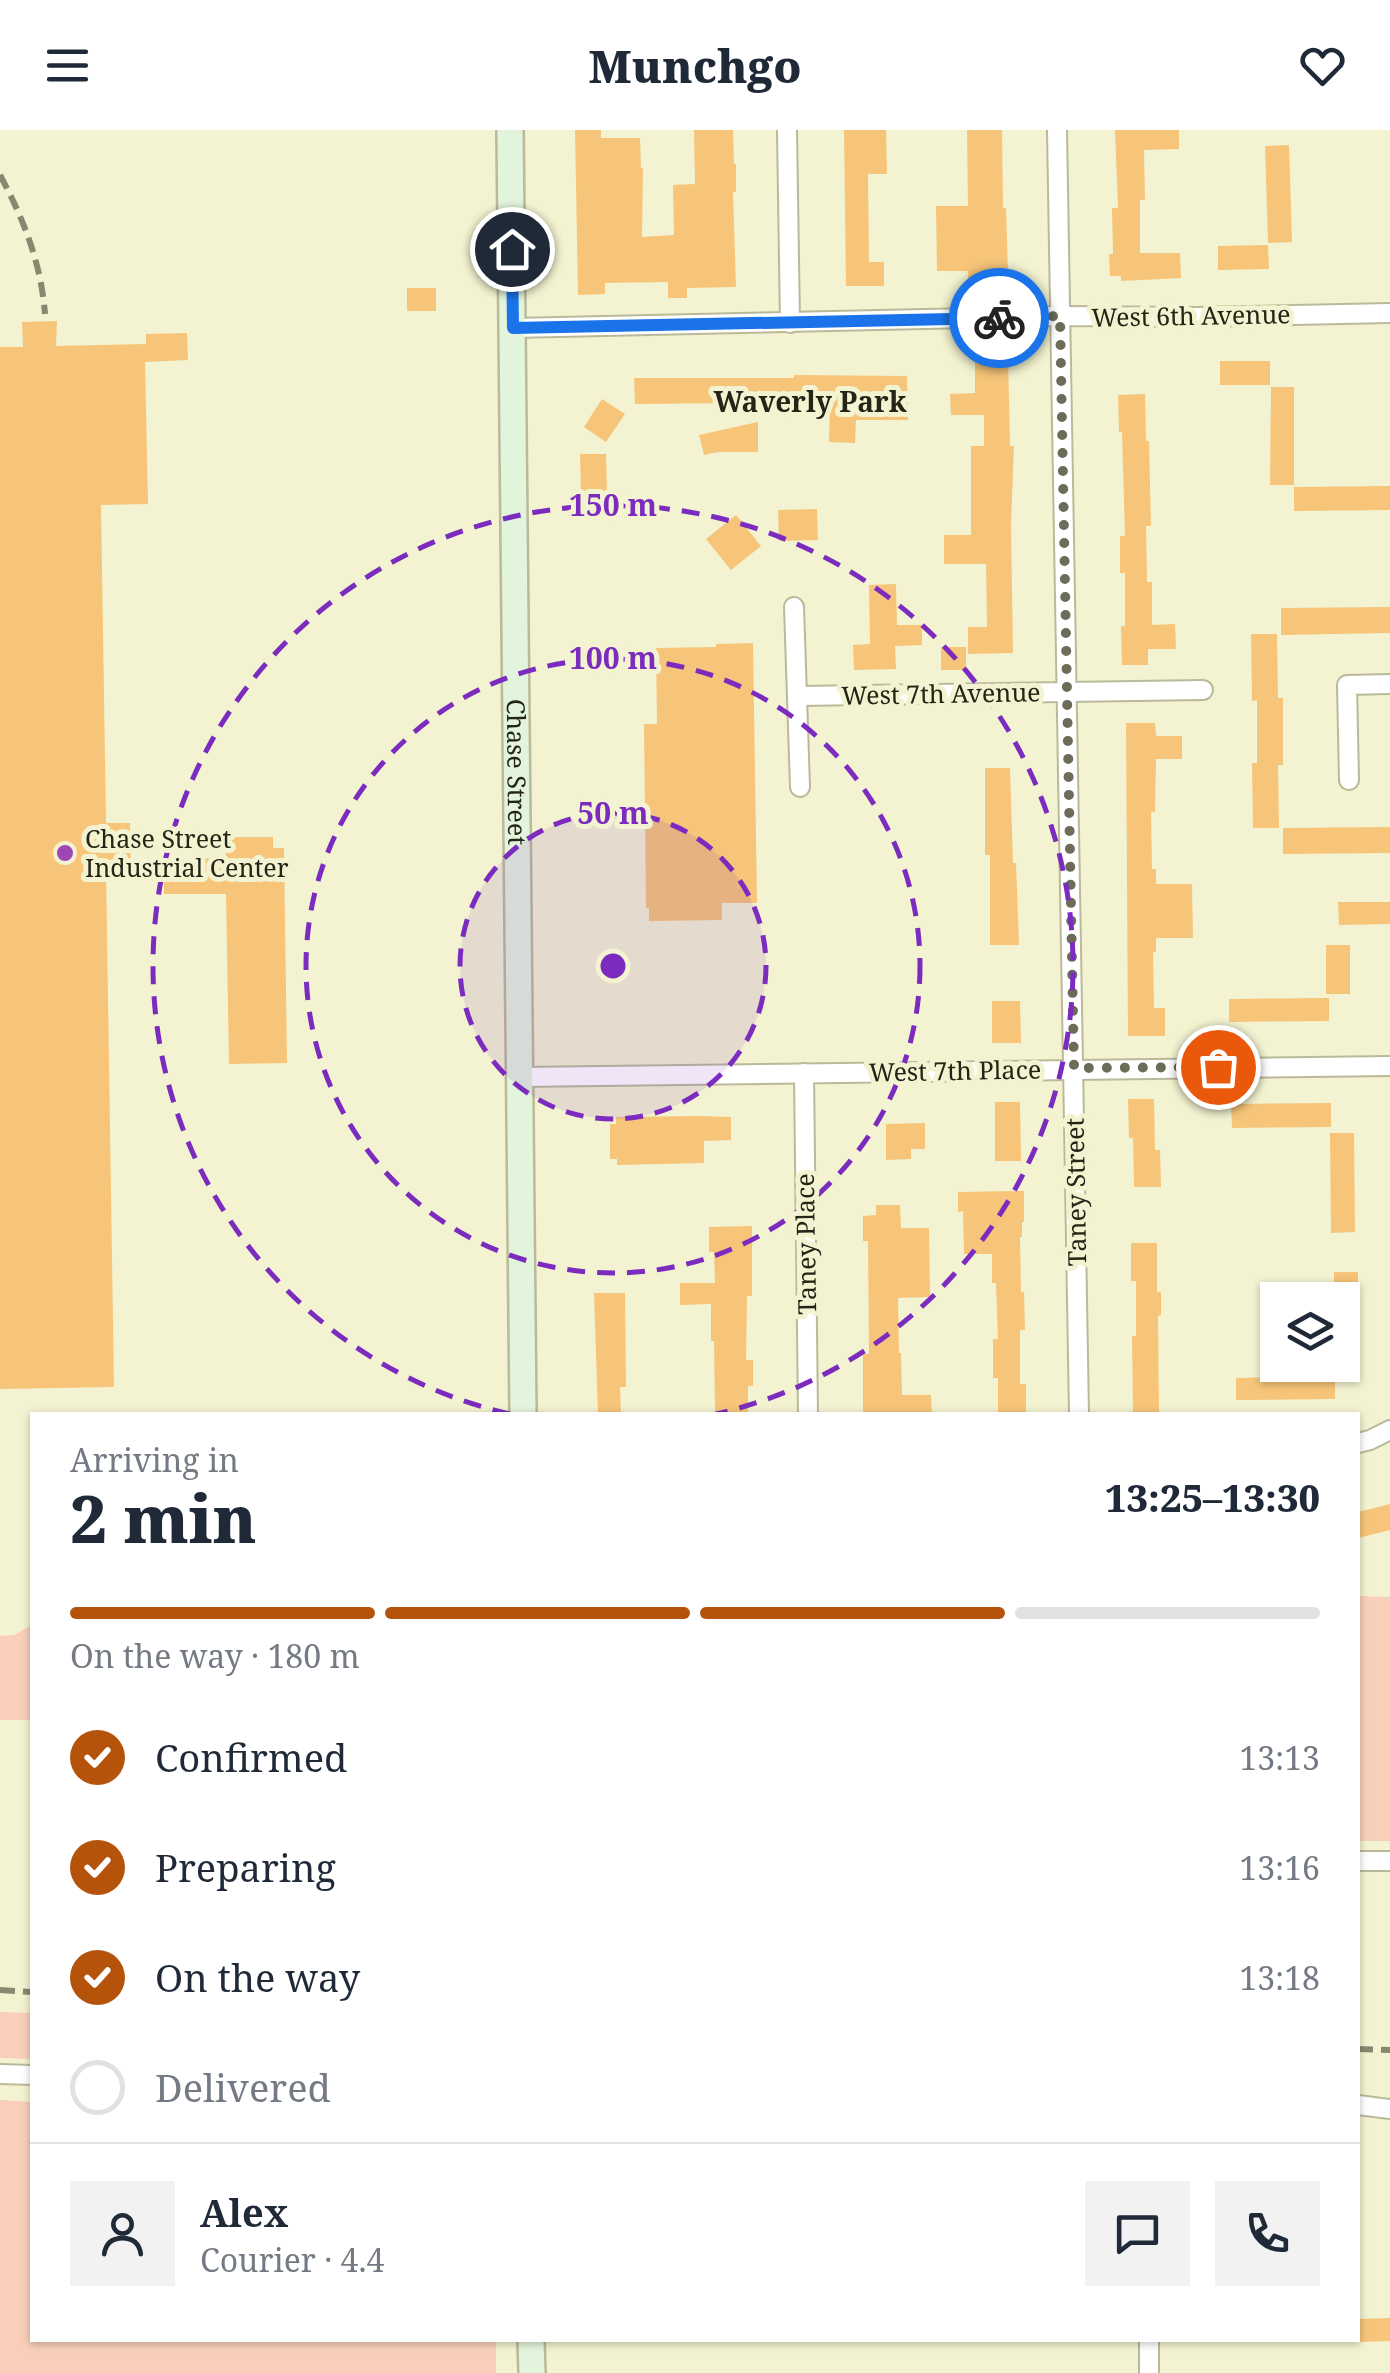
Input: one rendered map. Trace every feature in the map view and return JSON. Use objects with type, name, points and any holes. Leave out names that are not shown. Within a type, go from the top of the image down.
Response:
[{"type":"street","name":"Chase Street","points":[[510,130],[522,1412]]},
{"type":"street","points":[[787,130],[790,322]]},
{"type":"street","name":"Taney Street","points":[[1057,130],[1080,1412]]},
{"type":"street","name":"West 6th Avenue","points":[[513,328],[1390,313]]},
{"type":"street","points":[[794,607],[800,787]]},
{"type":"street","points":[[1349,780],[1347,685],[1390,684]]},
{"type":"street","name":"West 7th Avenue","points":[[798,696],[1204,690]]},
{"type":"street","name":"West 7th Place","points":[[520,1076],[1390,1066]]},
{"type":"street","name":"Taney Place","points":[[804,1074],[808,1412]]},
{"type":"street","points":[[1360,1442],[1390,1430]]},
{"type":"street","points":[[1360,1861],[1390,1861]]},
{"type":"street","points":[[0,2074],[30,2075]]},
{"type":"street","points":[[1360,2104],[1390,2109]]},
{"type":"street","points":[[531,2342],[532,2373]]},
{"type":"street","points":[[1149,2342],[1149,2373]]},
{"type":"shaded area","points":[[1360,1596],[1390,1597],[1390,1841],[1360,1841]]},
{"type":"shaded area","points":[[30,1626],[30,1720],[0,1720],[0,1636],[14,1635]]},
{"type":"shaded area","points":[[0,2012],[30,2013],[30,2059],[0,2058]]},
{"type":"shaded area","points":[[0,2100],[30,2102],[30,2342],[496,2342],[496,2373],[0,2373]]},
{"type":"building","points":[[575,130],[601,130],[601,138],[640,138],[642,237],[674,235],[673,185],[695,184],[694,130],[733,130],[736,287],[687,288],[687,298],[668,298],[668,282],[605,283],[605,294],[578,295]]},
{"type":"building","points":[[844,130],[886,130],[887,174],[868,174],[869,262],[884,262],[884,286],[846,286]]},
{"type":"building","points":[[967,130],[1002,130],[1008,274],[1005,285],[968,285],[968,271],[937,271],[936,206],[968,206]]},
{"type":"building","points":[[1115,130],[1179,130],[1179,149],[1144,150],[1140,253],[1180,253],[1181,278],[1121,281],[1121,276],[1110,276],[1112,208],[1118,208]]},
{"type":"building","points":[[1289,145],[1292,242],[1268,243],[1265,146]]},
{"type":"building","points":[[1268,245],[1269,269],[1218,270],[1218,246]]},
{"type":"building","points":[[407,288],[436,288],[436,311],[407,311]]},
{"type":"building","name":"Chase Street Industrial Center","points":[[57,321],[56,346],[146,344],[146,334],[187,333],[188,360],[145,362],[148,504],[101,505],[106,823],[130,823],[131,869],[106,869],[114,1387],[0,1389],[0,347],[23,347],[22,322]]},
{"type":"building","points":[[975,355],[1008,355],[1010,446],[1014,446],[1013,653],[968,654],[968,627],[987,627],[986,564],[944,564],[944,535],[971,535],[971,446],[984,446],[984,415],[951,415],[950,394],[975,393]]},
{"type":"building","points":[[1220,361],[1270,361],[1270,385],[1220,385]]},
{"type":"building","points":[[907,376],[908,420],[856,420],[855,443],[829,442],[830,402],[635,404],[634,378]]},
{"type":"building","points":[[1271,387],[1294,387],[1294,485],[1270,485]]},
{"type":"building","points":[[1145,394],[1151,526],[1146,526],[1147,582],[1152,582],[1152,625],[1175,624],[1176,649],[1148,649],[1148,665],[1122,665],[1125,573],[1120,573],[1120,536],[1125,536],[1118,395]]},
{"type":"building","points":[[602,399],[625,414],[606,442],[584,427]]},
{"type":"building","points":[[758,422],[758,452],[704,455],[699,435]]},
{"type":"building","points":[[580,454],[606,454],[607,494],[581,495]]},
{"type":"building","points":[[1390,486],[1390,510],[1294,511],[1294,487]]},
{"type":"building","points":[[817,509],[818,540],[779,541],[778,510]]},
{"type":"building","points":[[736,515],[761,546],[731,570],[706,539]]},
{"type":"building","points":[[896,584],[897,625],[922,625],[922,645],[895,646],[896,669],[854,670],[853,645],[870,644],[869,585]]},
{"type":"building","points":[[1390,607],[1390,633],[1281,635],[1281,608]]},
{"type":"building","points":[[1251,634],[1277,634],[1278,698],[1283,698],[1279,828],[1253,828],[1252,763],[1257,763],[1257,700],[1252,701]]},
{"type":"building","points":[[753,643],[757,903],[722,903],[722,920],[649,921],[644,724],[657,724],[656,648]]},
{"type":"building","points":[[941,647],[966,647],[966,670],[941,670]]},
{"type":"building","points":[[1126,723],[1155,723],[1156,736],[1182,736],[1182,759],[1156,759],[1155,812],[1151,812],[1156,884],[1192,884],[1193,938],[1156,938],[1153,952],[1154,1008],[1165,1008],[1165,1036],[1128,1036]]},
{"type":"building","points":[[985,768],[1010,768],[1019,945],[990,945]]},
{"type":"building","points":[[1390,827],[1390,853],[1283,854],[1283,828]]},
{"type":"building","points":[[226,837],[273,837],[273,848],[284,848],[287,1063],[229,1064],[226,894],[164,894],[164,859],[226,858]]},
{"type":"building","points":[[1338,902],[1390,902],[1390,924],[1339,925]]},
{"type":"building","points":[[1326,945],[1350,945],[1350,994],[1326,994]]},
{"type":"building","points":[[1329,998],[1329,1021],[1229,1022],[1229,999]]},
{"type":"building","points":[[992,1001],[1020,1001],[1021,1043],[992,1043]]},
{"type":"building","points":[[1128,1099],[1154,1099],[1155,1150],[1160,1150],[1161,1187],[1134,1187]]},
{"type":"building","points":[[995,1102],[1020,1102],[1021,1161],[995,1161]]},
{"type":"building","points":[[1331,1103],[1331,1127],[1232,1128],[1231,1104]]},
{"type":"building","points":[[616,1117],[731,1117],[731,1140],[704,1141],[704,1163],[617,1165],[617,1159],[610,1159],[610,1124],[616,1124]]},
{"type":"building","points":[[925,1123],[925,1149],[911,1149],[911,1159],[886,1160],[886,1124]]},
{"type":"building","points":[[1330,1133],[1354,1133],[1355,1232],[1331,1233]]},
{"type":"building","points":[[1024,1191],[1020,1237],[1025,1330],[1020,1330],[1020,1384],[1026,1384],[1026,1412],[998,1412],[998,1378],[993,1378],[993,1339],[998,1339],[992,1254],[964,1254],[963,1211],[958,1212],[958,1192]]},
{"type":"building","points":[[876,1205],[900,1205],[901,1228],[929,1228],[930,1297],[898,1298],[902,1395],[931,1395],[932,1412],[863,1412],[863,1354],[869,1354],[868,1241],[863,1241],[863,1216],[876,1215]]},
{"type":"building","points":[[752,1226],[752,1296],[747,1296],[746,1360],[753,1360],[753,1386],[748,1386],[748,1412],[715,1412],[711,1304],[680,1305],[680,1283],[715,1283],[709,1227]]},
{"type":"building","points":[[1131,1243],[1157,1243],[1157,1292],[1161,1292],[1159,1412],[1133,1412],[1136,1281],[1131,1281]]},
{"type":"building","points":[[1334,1272],[1358,1272],[1358,1282],[1334,1282]]},
{"type":"building","points":[[594,1293],[625,1293],[626,1387],[620,1387],[621,1412],[598,1412]]},
{"type":"building","points":[[1236,1378],[1260,1378],[1260,1382],[1335,1382],[1335,1399],[1236,1400]]},
{"type":"building","points":[[1390,1504],[1390,1530],[1360,1538],[1360,1512]]},
{"type":"building","points":[[1390,2318],[1390,2341],[1360,2342],[1360,2319]]},
{"type":"railway","points":[[0,175],[30,242],[45,314]]},
{"type":"railway","points":[[0,1990],[30,1992]]},
{"type":"railway","points":[[1360,2049],[1390,2050]]},
{"type":"way so far","points":[[999,318],[1060,316],[1074,1068],[1218,1067]]},
{"type":"place","name":"Chase Street Industrial Center","points":[[65,853]]},
{"type":"district","name":"Waverly Park","points":[[810,402]]},
{"type":"route","points":[[512,249],[513,328],[999,318]]}]
